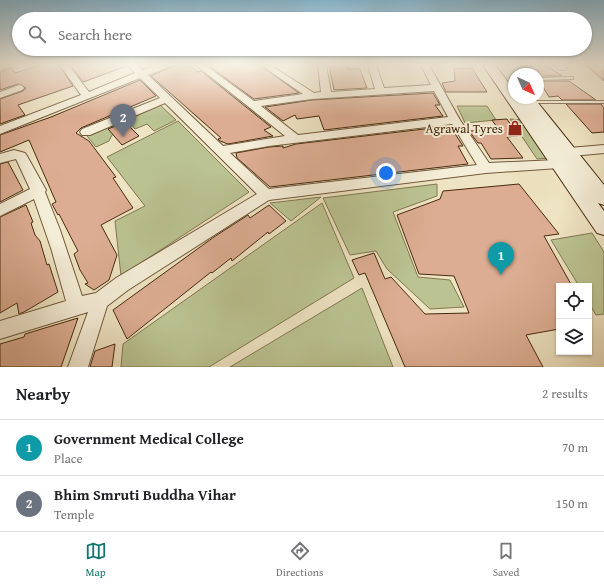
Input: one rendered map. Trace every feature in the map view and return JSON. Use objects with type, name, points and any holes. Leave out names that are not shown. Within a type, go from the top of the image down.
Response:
[{"type":"main road","points":[[503,82],[564,158],[604,198]]},
{"type":"main road","points":[[530,104],[604,227]]},
{"type":"street","points":[[77,82],[86,95]]},
{"type":"street","points":[[0,130],[120,82]]},
{"type":"street","points":[[149,82],[266,195]]},
{"type":"street","points":[[223,82],[296,139]]},
{"type":"street","points":[[291,82],[312,96]]},
{"type":"street","points":[[324,82],[326,94]]},
{"type":"street","points":[[377,82],[380,91]]},
{"type":"street","points":[[433,82],[455,120],[486,168]]},
{"type":"street","points":[[0,95],[19,88]]},
{"type":"street","points":[[252,104],[326,94],[436,88]]},
{"type":"street","points":[[86,132],[167,99]]},
{"type":"street","points":[[219,151],[269,142],[455,120]]},
{"type":"street","points":[[0,330],[76,306],[100,301],[122,284],[266,195],[564,158],[602,151]]},
{"type":"street","points":[[0,159],[14,154],[21,156],[39,190],[60,246],[76,306]]},
{"type":"street","points":[[0,210],[39,190]]},
{"type":"street","points":[[78,367],[100,301]]},
{"type":"lane","points":[[544,100],[604,102]]},
{"type":"green space","points":[[159,104],[176,120],[154,131],[147,124],[135,129],[132,125],[112,135],[109,141],[96,147],[87,136]]},
{"type":"green space","points":[[457,106],[487,106],[496,120],[465,123]]},
{"type":"green space","points":[[510,119],[521,120],[549,158],[537,159]]},
{"type":"green space","points":[[178,121],[249,192],[121,276],[115,221],[145,206],[107,157]]},
{"type":"green space","points":[[437,184],[437,196],[393,212],[418,277],[450,280],[464,307],[430,309],[387,269],[376,251],[350,255],[323,198]]},
{"type":"green space","points":[[321,197],[291,221],[270,203]]},
{"type":"green space","points":[[322,203],[354,278],[209,367],[121,367],[123,344]]},
{"type":"green space","points":[[592,233],[604,252],[604,314],[596,315],[592,308],[592,283],[577,283],[551,240]]},
{"type":"green space","points":[[362,288],[393,367],[230,367]]},
{"type":"building","points":[[0,82],[70,82],[73,86],[18,105],[25,115],[0,124],[0,99],[23,91],[26,88],[18,84],[0,90]]},
{"type":"building","points":[[135,82],[142,82],[156,96],[81,128],[76,133],[89,141],[116,177],[113,178],[133,208],[101,225],[117,255],[109,280],[94,290],[85,284],[88,283],[80,270],[74,254],[78,251],[59,214],[58,215],[52,204],[56,202],[29,140],[0,152],[0,135],[51,117]]},
{"type":"building","points":[[158,82],[215,82],[271,127],[264,130],[273,136],[228,144],[218,139],[221,138]]},
{"type":"building","points":[[231,82],[284,82],[299,93],[254,99]]},
{"type":"building","points":[[332,82],[365,82],[367,88],[334,90]]},
{"type":"building","points":[[481,82],[487,92],[446,92],[442,83]]},
{"type":"building","points":[[544,82],[571,82],[596,100],[562,100],[558,96],[549,97],[544,89]]},
{"type":"building","points":[[433,93],[440,105],[435,105],[443,116],[324,130],[319,116],[297,119],[295,115],[283,121],[265,107],[312,100]]},
{"type":"building","points":[[566,104],[601,104],[604,108],[604,132],[592,133]]},
{"type":"building","points":[[507,119],[518,136],[507,137],[523,158],[491,159],[481,143],[478,143],[469,131],[499,130],[492,120]]},
{"type":"building","points":[[125,122],[139,136],[122,145],[108,129]]},
{"type":"building","points":[[450,126],[463,146],[458,146],[468,164],[270,187],[237,158],[236,153],[269,147],[283,146],[283,148],[296,144]]},
{"type":"building","points":[[8,162],[23,190],[0,202],[0,164]]},
{"type":"building","points":[[519,184],[559,234],[544,236],[570,283],[556,283],[556,330],[526,335],[543,367],[405,367],[365,273],[359,275],[352,260],[374,253],[385,279],[391,277],[425,314],[469,313],[454,276],[419,274],[397,215],[440,199],[443,191]]},
{"type":"building","points":[[26,205],[33,222],[31,223],[35,235],[40,241],[47,265],[49,264],[58,292],[19,314],[17,303],[0,313],[0,217]]},
{"type":"building","points":[[269,205],[286,221],[269,234],[268,232],[232,261],[231,258],[212,273],[211,272],[127,339],[113,310],[214,237],[248,215],[250,218]]},
{"type":"building","points":[[78,318],[61,367],[0,367],[0,344],[24,337],[25,334]]},
{"type":"building","points":[[115,344],[112,367],[90,367],[95,351]]},
{"type":"place","name":"Agrawal Tyres","points":[[515,128]]},
{"type":"place","name":"Bhim Smruti Buddha Vihar","points":[[123,137]]},
{"type":"place","name":"Government Medical College","points":[[501,275]]}]
